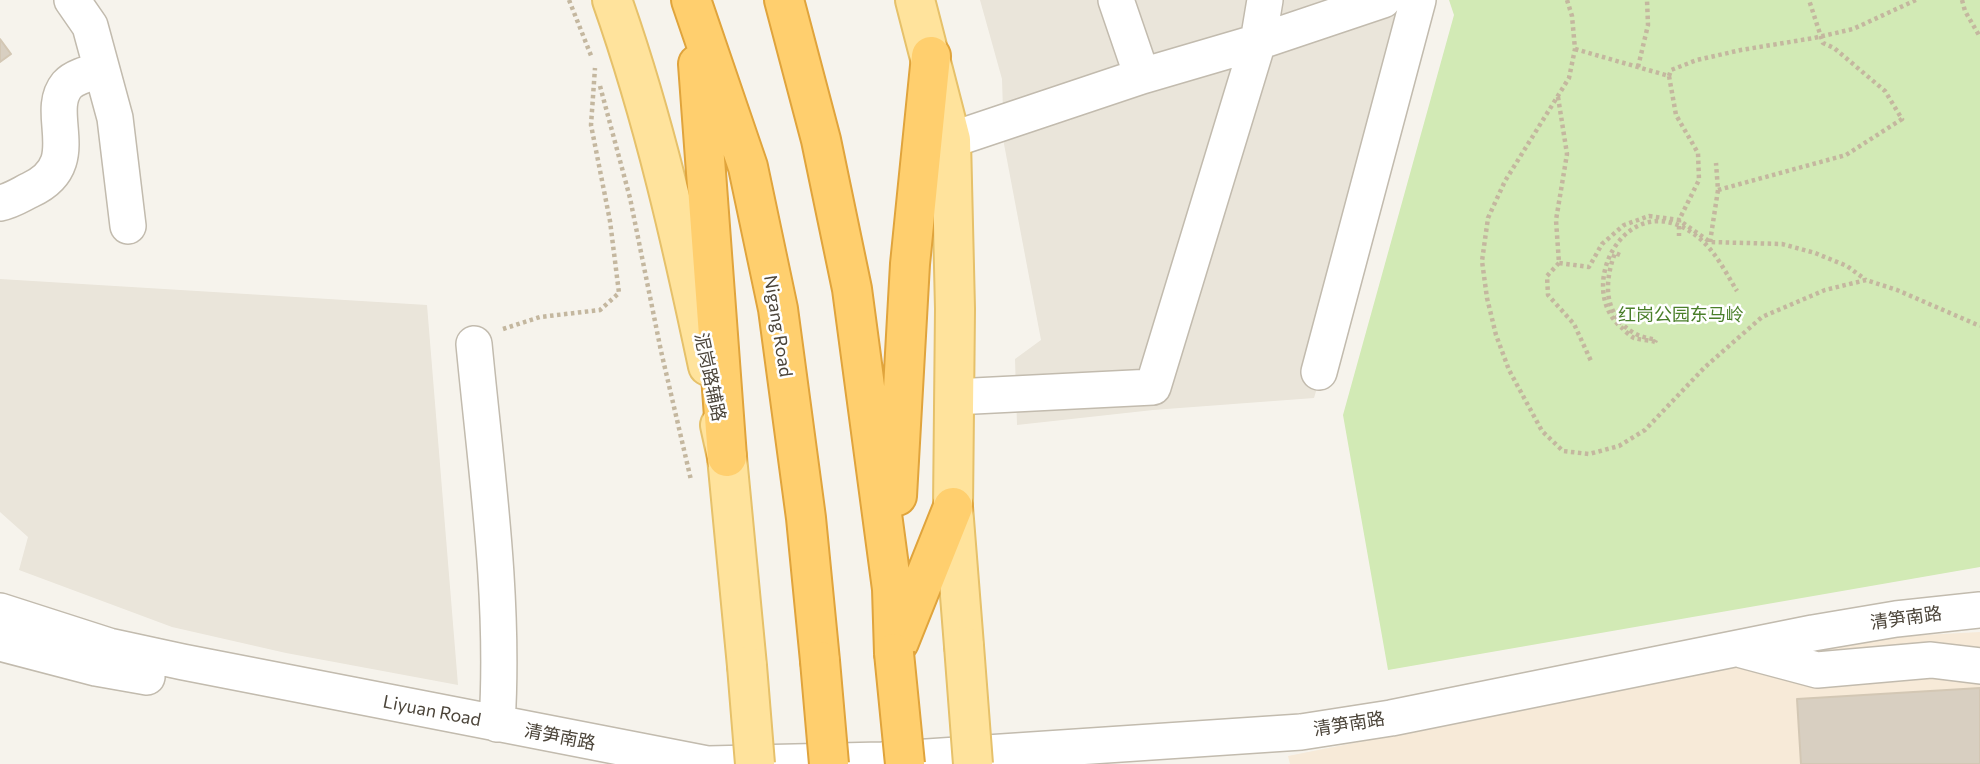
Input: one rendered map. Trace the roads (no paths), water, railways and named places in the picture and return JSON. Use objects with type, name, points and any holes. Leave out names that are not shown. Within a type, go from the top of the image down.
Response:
[{"type":"highway","points":[[784,0],[821,140],[852,289],[892,589]]},
{"type":"highway","points":[[692,5],[727,457]]},
{"type":"highway","name":"Nigang Road","points":[[692,5],[748,167],[778,309],[806,518],[829,764]]},
{"type":"highway","points":[[905,764],[894,653],[892,589],[910,264],[931,57]]},
{"type":"highway","points":[[894,653],[953,507]]},
{"type":"main road","name":"泥岗路辅路","points":[[611,0],[634,64],[681,237],[727,457],[755,764]]},
{"type":"main road","points":[[915,0],[951,140],[955,309],[953,507],[973,764]]},
{"type":"street","points":[[72,0],[90,26],[114,118],[128,226]]},
{"type":"street","points":[[1116,0],[1142,76]]},
{"type":"street","points":[[954,397],[1153,387],[1258,42],[1265,0]]},
{"type":"street","points":[[951,140],[1383,0]]},
{"type":"street","points":[[1319,372],[1418,0]]},
{"type":"street","points":[[0,203],[44,184],[56,168],[62,142],[59,101],[67,85],[79,77],[102,70]]},
{"type":"street","points":[[474,344],[495,556],[499,692],[497,724]]},
{"type":"street","name":"清笋南路","points":[[497,724],[708,764],[882,760],[1301,732],[1391,718],[1896,619],[1980,610]]},
{"type":"street","name":"Liyuan Road","points":[[0,611],[109,646],[497,724]]},
{"type":"street","name":"Liyuan Road","points":[[0,643],[96,668],[349,712],[497,724]]},
{"type":"street","points":[[1736,649],[1817,670],[1931,660],[1980,666]]},
{"type":"park label","name":"红岗公园东马岭","points":[[1681,315]]}]
